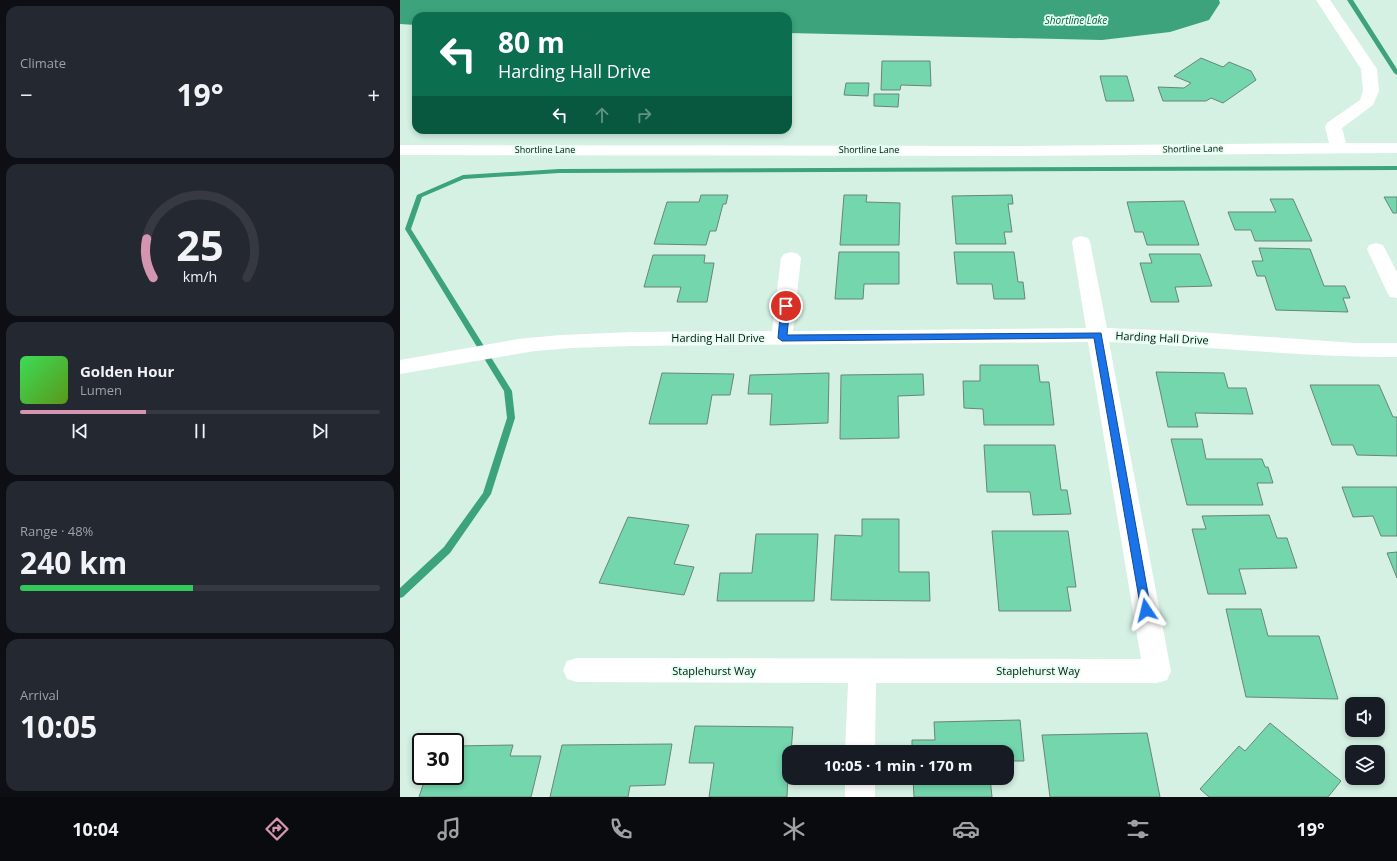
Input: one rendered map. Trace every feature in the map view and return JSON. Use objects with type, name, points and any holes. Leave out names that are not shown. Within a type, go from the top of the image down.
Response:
[{"type":"street","points":[[1323,0],[1369,69],[1371,91],[1367,102],[1333,127],[1338,147]]},
{"type":"street","name":"Shortline Lane","points":[[400,150],[1010,150],[1338,147],[1397,148]]},
{"type":"street","points":[[1081,242],[1098,335]]},
{"type":"street","points":[[1376,250],[1397,292]]},
{"type":"street","points":[[782,338],[791,258]]},
{"type":"street","name":"Harding Hall Drive","points":[[400,367],[534,344],[582,340],[1098,335],[1182,338],[1356,350],[1397,350]]},
{"type":"street","name":"Staplehurst Way","points":[[577,670],[1157,671],[1098,335]]},
{"type":"street","points":[[860,745],[862,671]]},
{"type":"street","points":[[860,785],[860,797]]},
{"type":"water","name":"Shortline Lake","points":[[400,0],[1219,0],[1220,3],[1209,20],[1170,32],[1102,40],[792,33],[792,12],[412,12],[412,25],[400,24]]},
{"type":"building","points":[[1201,58],[1223,67],[1229,62],[1251,71],[1256,80],[1223,103],[1211,98],[1206,101],[1163,101],[1158,87],[1184,88],[1191,83],[1174,76]]},
{"type":"building","points":[[882,61],[930,61],[931,86],[901,85],[900,90],[881,90]]},
{"type":"building","points":[[1100,76],[1127,76],[1134,101],[1106,101]]},
{"type":"building","points":[[846,83],[869,83],[868,96],[844,95]]},
{"type":"building","points":[[874,94],[899,94],[898,107],[874,106]]},
{"type":"building","points":[[701,195],[728,195],[726,204],[723,204],[716,231],[710,231],[706,245],[654,244],[667,202],[699,202]]},
{"type":"building","points":[[844,195],[867,195],[866,202],[900,203],[899,245],[840,245]]},
{"type":"building","points":[[1012,195],[1013,204],[1008,204],[1012,232],[1004,232],[1006,244],[956,244],[952,196]]},
{"type":"building","points":[[1384,197],[1397,197],[1397,213],[1393,213]]},
{"type":"building","points":[[1270,199],[1293,199],[1312,241],[1255,241],[1251,230],[1235,230],[1228,212],[1276,212]]},
{"type":"building","points":[[1184,201],[1199,245],[1147,245],[1143,232],[1135,232],[1127,202]]},
{"type":"building","points":[[1259,248],[1310,249],[1324,286],[1345,286],[1350,298],[1343,298],[1348,312],[1276,310],[1265,276],[1257,276],[1252,261],[1263,261]]},
{"type":"building","points":[[839,252],[899,252],[899,284],[864,284],[863,299],[835,299]]},
{"type":"building","points":[[954,252],[1014,252],[1018,282],[1023,282],[1025,299],[994,299],[992,284],[957,284]]},
{"type":"building","points":[[1149,254],[1200,254],[1212,286],[1175,287],[1179,302],[1151,302],[1140,263],[1152,263]]},
{"type":"building","points":[[653,255],[705,255],[704,263],[714,263],[707,302],[677,302],[681,287],[644,287]]},
{"type":"building","points":[[980,365],[1038,365],[1040,382],[1049,382],[1054,425],[984,425],[983,409],[964,408],[963,381],[980,381]]},
{"type":"building","points":[[1156,372],[1224,373],[1228,388],[1246,388],[1253,414],[1195,413],[1198,427],[1168,427]]},
{"type":"building","points":[[662,373],[734,374],[730,395],[712,395],[707,424],[649,424]]},
{"type":"building","points":[[829,373],[828,423],[770,425],[772,394],[748,394],[750,375]]},
{"type":"building","points":[[923,374],[924,395],[898,396],[899,438],[840,439],[841,375]]},
{"type":"building","points":[[1310,385],[1379,385],[1393,417],[1397,417],[1397,456],[1357,455],[1353,445],[1332,445]]},
{"type":"building","points":[[1171,439],[1202,439],[1206,459],[1262,459],[1265,467],[1268,467],[1273,483],[1257,483],[1263,505],[1187,505]]},
{"type":"building","points":[[984,445],[1055,445],[1061,490],[1067,490],[1071,514],[1033,515],[1030,492],[987,492]]},
{"type":"building","points":[[1342,487],[1397,487],[1397,536],[1381,536],[1373,516],[1353,517]]},
{"type":"building","points":[[1269,515],[1277,538],[1287,538],[1297,568],[1239,569],[1246,594],[1208,594],[1192,529],[1206,529],[1202,516]]},
{"type":"building","points":[[628,517],[689,525],[674,564],[694,567],[684,595],[599,583]]},
{"type":"building","points":[[862,519],[899,519],[899,572],[929,572],[930,601],[831,600],[835,535],[862,536]]},
{"type":"building","points":[[992,531],[1068,531],[1076,587],[1067,587],[1071,611],[999,611]]},
{"type":"building","points":[[756,534],[818,534],[814,601],[717,601],[720,573],[752,573]]},
{"type":"building","points":[[1397,552],[1397,578],[1387,553]]},
{"type":"building","points":[[1226,609],[1261,609],[1268,636],[1319,636],[1338,699],[1246,697]]},
{"type":"building","points":[[1020,720],[1024,761],[1014,761],[1014,745],[912,745],[912,740],[935,740],[934,722]]},
{"type":"building","points":[[1270,723],[1341,781],[1328,797],[1209,797],[1200,789],[1239,746],[1245,751]]},
{"type":"building","points":[[695,726],[793,727],[792,745],[782,745],[782,785],[788,785],[787,797],[709,797],[714,763],[689,763]]},
{"type":"building","points":[[1147,733],[1160,797],[1050,797],[1042,735]]},
{"type":"building","points":[[672,744],[665,785],[630,786],[628,797],[550,797],[562,745]]},
{"type":"building","points":[[513,745],[510,756],[541,756],[531,797],[419,797],[423,785],[464,785],[464,746]]},
{"type":"building","points":[[913,785],[991,785],[992,797],[914,797]]},
{"type":"waterway","points":[[1350,0],[1397,73]]},
{"type":"waterway","points":[[400,594],[447,550],[487,494],[511,418],[508,391],[408,229],[419,196],[463,177],[559,171],[1397,168]]},
{"type":"route","points":[[786,306],[782,338],[1098,335],[1146,610]]}]
